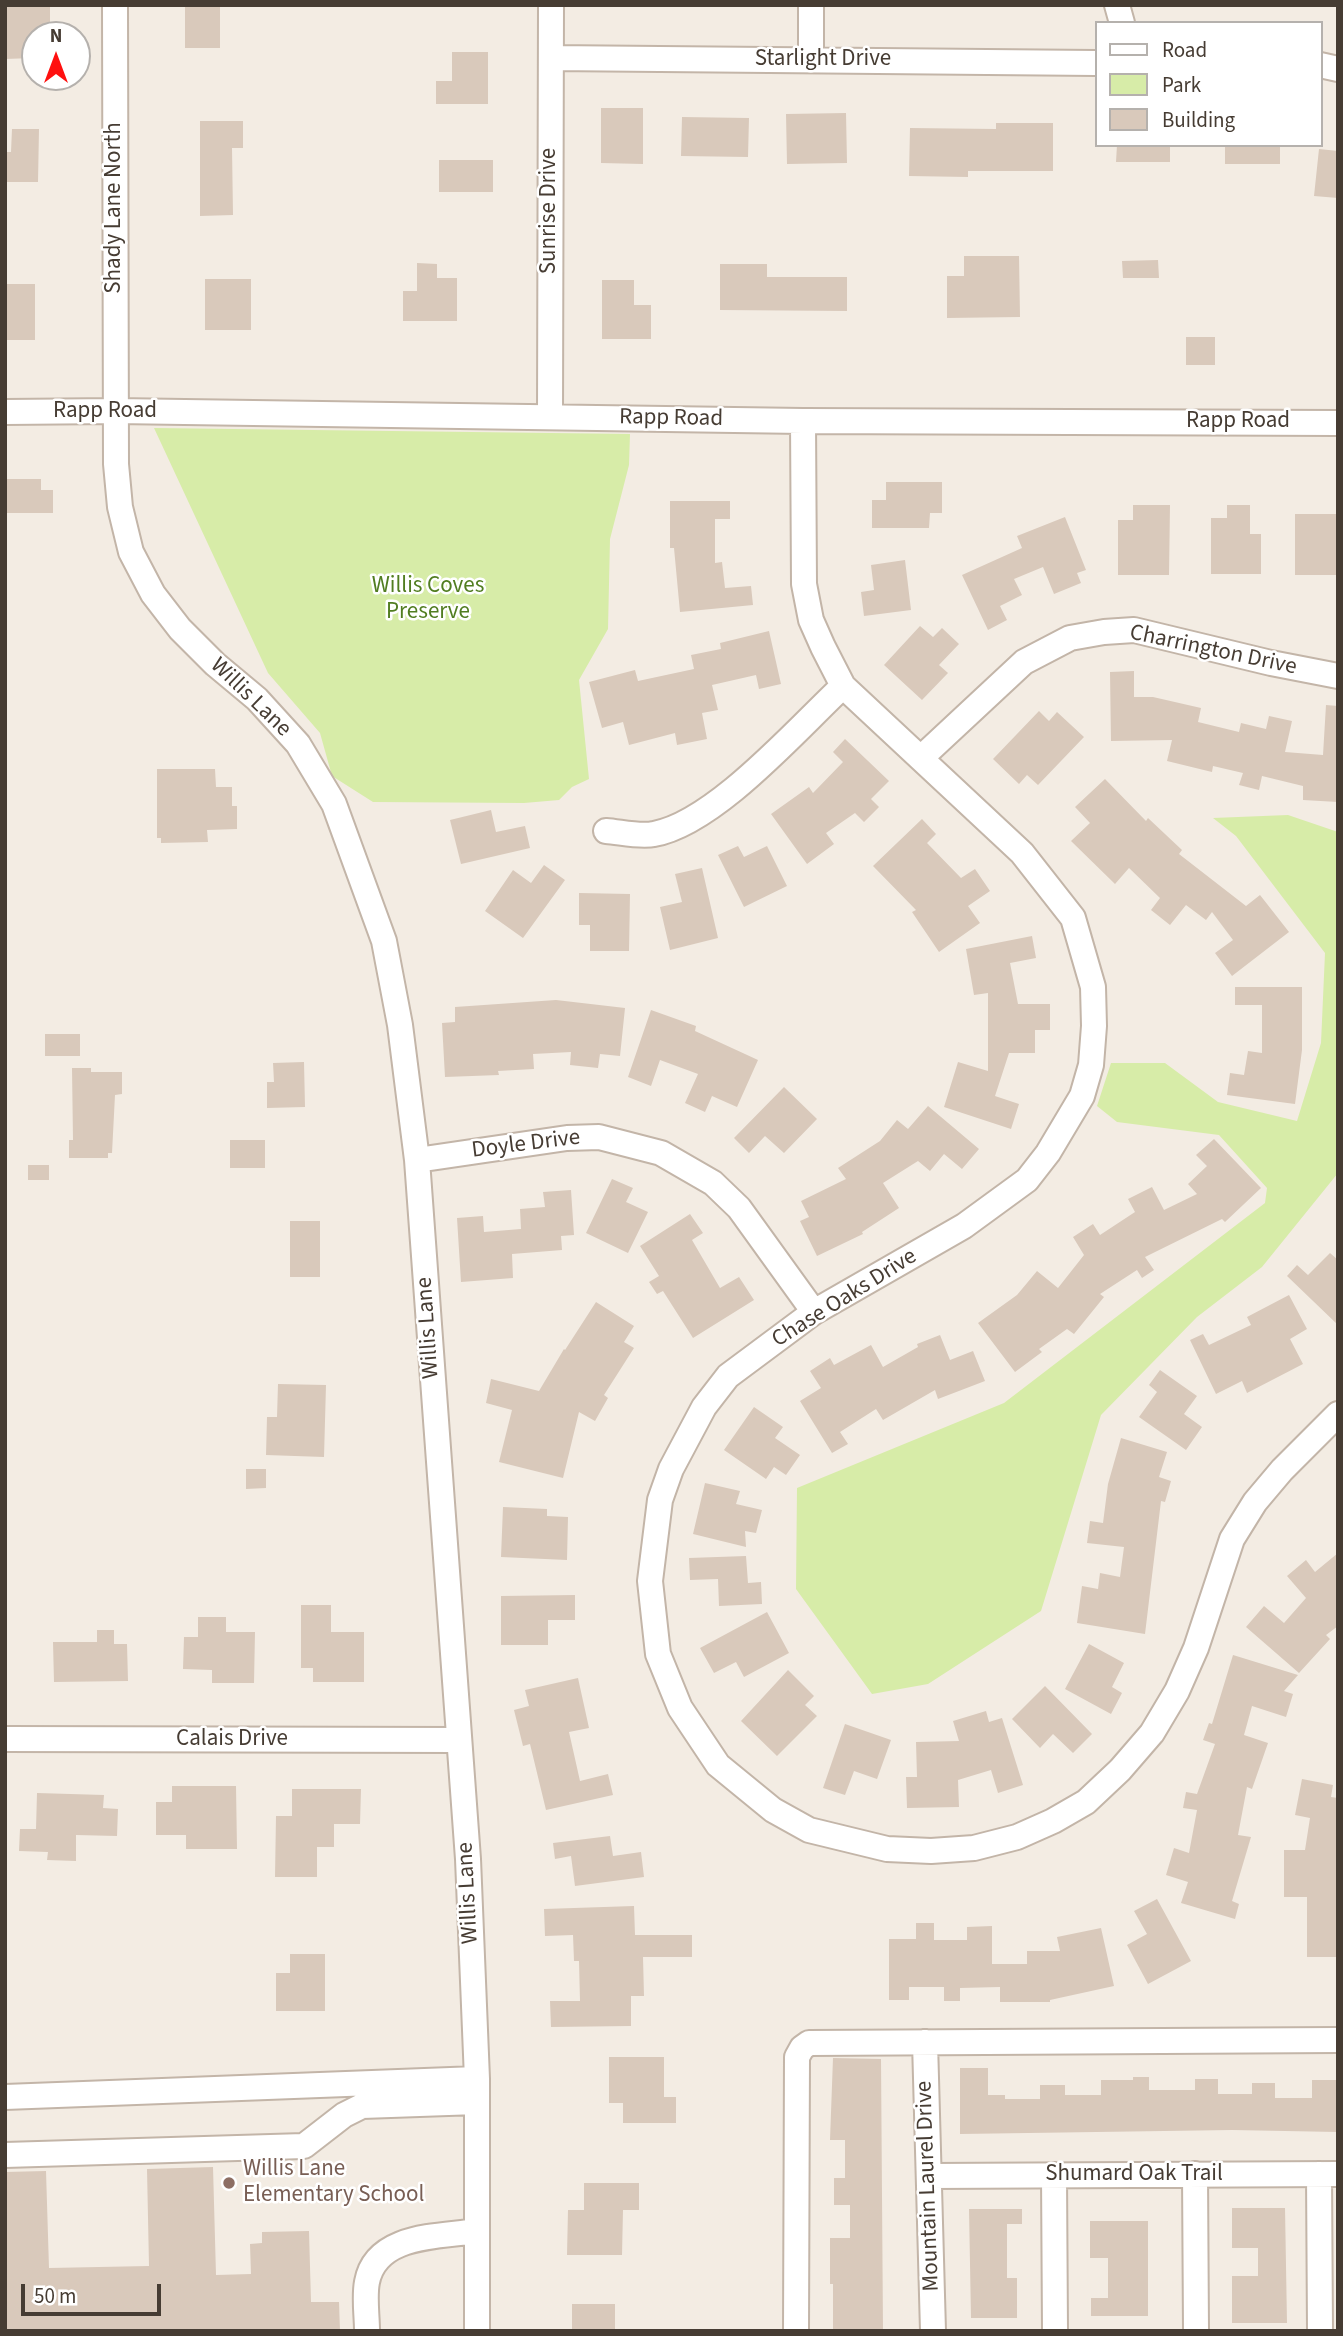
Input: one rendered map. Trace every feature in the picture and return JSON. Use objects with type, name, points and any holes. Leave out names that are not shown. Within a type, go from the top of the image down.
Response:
[{"type":"street","name":"Shady Lane North","points":[[115,5],[116,411]]},
{"type":"street","name":"Sunrise Drive","points":[[550,417],[551,5]]},
{"type":"street","points":[[811,5],[811,60]]},
{"type":"street","name":"Starlight Drive","points":[[551,58],[1094,62]]},
{"type":"street","name":"Rapp Road","points":[[5,412],[116,411],[803,421],[1338,423]]},
{"type":"street","name":"Willis Lane","points":[[116,411],[120,507],[131,552],[153,594],[180,629],[215,664],[257,699],[298,744],[334,804],[384,941],[400,1025],[417,1160],[469,1872],[477,2090],[477,2331]]},
{"type":"street","name":"Chase Oaks Drive","points":[[803,421],[804,584],[811,620],[843,686],[1022,853],[1073,918],[1093,987],[1091,1065],[1082,1096],[1048,1153],[1027,1180],[964,1226],[814,1312],[728,1376],[704,1407],[671,1469],[660,1500],[650,1581],[658,1654],[680,1708],[718,1765],[773,1810],[809,1830],[887,1849],[930,1851],[974,1848],[1017,1836],[1053,1821],[1086,1802],[1120,1770],[1152,1733],[1177,1691],[1196,1648],[1232,1539],[1255,1502],[1282,1470],[1338,1414]]},
{"type":"street","name":"Charrington Drive","points":[[922,757],[1024,662],[1070,638],[1104,632],[1133,631],[1338,676]]},
{"type":"street","points":[[606,831],[652,835],[688,823],[741,783],[843,686]]},
{"type":"street","name":"Doyle Drive","points":[[417,1160],[567,1138],[599,1137],[661,1153],[713,1184],[739,1208],[814,1312]]},
{"type":"street","name":"Calais Drive","points":[[5,1739],[459,1740]]},
{"type":"street","points":[[796,2331],[797,2057],[809,2043],[1338,2040]]},
{"type":"street","name":"Mountain Laurel Drive","points":[[925,2042],[933,2331]]},
{"type":"street","points":[[5,2097],[477,2090]]},
{"type":"street","points":[[5,2155],[304,2146],[344,2115],[362,2106],[477,2090]]},
{"type":"street","points":[[1195,2174],[1196,2331]]},
{"type":"street","points":[[1321,2331],[1329,2174]]},
{"type":"street","name":"Shumard Oak Trail","points":[[930,2176],[1329,2174]]},
{"type":"street","points":[[1054,2175],[1055,2331]]},
{"type":"street","points":[[367,2331],[367,2281],[379,2255],[400,2243],[476,2231]]},
{"type":"green space","name":"Willis Coves Preserve","points":[[154,428],[630,434],[629,465],[610,539],[608,629],[579,680],[589,779],[572,787],[559,800],[524,803],[373,802],[332,776],[320,733],[268,673]]},
{"type":"green space","points":[[1288,815],[1338,832],[1338,1173],[1262,1267],[1197,1317],[1101,1415],[1041,1611],[928,1684],[872,1694],[796,1589],[797,1488],[1004,1403],[1265,1203],[1267,1188],[1219,1135],[1117,1122],[1097,1106],[1111,1063],[1165,1063],[1218,1102],[1297,1121],[1321,1043],[1325,953],[1236,836],[1213,818]]},
{"type":"building","points":[[5,5],[50,6],[50,21],[21,21],[21,58],[5,59]]},
{"type":"building","points":[[185,5],[220,5],[220,48],[185,48]]},
{"type":"building","points":[[452,52],[488,52],[488,104],[436,104],[436,81],[452,81]]},
{"type":"building","points":[[601,108],[643,108],[643,164],[601,163]]},
{"type":"building","points":[[846,113],[847,163],[787,164],[786,114]]},
{"type":"building","points":[[682,117],[749,118],[748,157],[681,156]]},
{"type":"building","points":[[200,121],[243,121],[243,148],[232,148],[233,215],[200,216]]},
{"type":"building","points":[[996,123],[1053,123],[1053,171],[968,171],[968,177],[909,176],[910,128],[996,129]]},
{"type":"building","points":[[12,129],[39,129],[38,182],[5,182],[5,152],[11,152]]},
{"type":"building","points":[[1117,147],[1170,147],[1170,162],[1116,162]]},
{"type":"building","points":[[1225,147],[1280,147],[1280,164],[1225,164]]},
{"type":"building","points":[[1319,149],[1338,151],[1338,198],[1314,196]]},
{"type":"building","points":[[439,160],[493,160],[493,192],[439,192]]},
{"type":"building","points":[[964,256],[1019,256],[1020,317],[947,318],[947,276],[964,276]]},
{"type":"building","points":[[1158,260],[1159,278],[1123,278],[1122,261]]},
{"type":"building","points":[[417,263],[437,264],[437,278],[457,278],[457,321],[403,321],[403,291],[417,291]]},
{"type":"building","points":[[720,264],[767,264],[767,277],[847,277],[847,311],[720,310]]},
{"type":"building","points":[[205,279],[251,279],[251,330],[205,330]]},
{"type":"building","points":[[602,280],[634,280],[634,305],[651,305],[651,339],[602,339]]},
{"type":"building","points":[[5,284],[35,284],[35,340],[5,340]]},
{"type":"building","points":[[1186,337],[1215,337],[1215,365],[1186,365]]},
{"type":"building","points":[[5,479],[41,479],[41,490],[53,490],[53,513],[5,513]]},
{"type":"building","points":[[886,482],[942,482],[942,513],[930,513],[929,528],[872,528],[872,500],[886,500]]},
{"type":"building","points":[[670,501],[730,501],[730,519],[715,519],[715,563],[722,562],[725,588],[751,586],[753,605],[680,612],[674,548],[670,548]]},
{"type":"building","points":[[1133,505],[1170,505],[1169,575],[1118,575],[1118,520],[1133,520]]},
{"type":"building","points":[[1227,505],[1250,505],[1250,534],[1261,534],[1261,574],[1211,574],[1211,518],[1227,518]]},
{"type":"building","points":[[1295,514],[1338,514],[1338,575],[1295,575]]},
{"type":"building","points":[[1065,517],[1086,570],[1077,573],[1081,583],[1054,594],[1043,567],[1014,579],[1022,595],[1000,606],[1007,620],[988,630],[962,575],[1022,548],[1017,536]]},
{"type":"building","points":[[905,560],[911,610],[864,616],[861,592],[874,590],[871,565]]},
{"type":"building","points":[[920,626],[933,637],[942,628],[959,644],[939,665],[948,673],[922,700],[884,665]]},
{"type":"building","points":[[769,631],[781,684],[759,689],[756,675],[712,685],[718,710],[702,713],[707,739],[677,745],[675,733],[629,745],[623,722],[602,728],[589,682],[635,670],[638,681],[694,669],[691,655],[721,649],[720,643]]},
{"type":"building","points":[[1134,671],[1134,697],[1153,697],[1201,708],[1198,722],[1239,732],[1241,723],[1266,729],[1269,716],[1292,721],[1285,752],[1323,755],[1326,705],[1338,706],[1338,802],[1303,800],[1303,786],[1262,776],[1259,790],[1239,785],[1243,773],[1213,766],[1212,772],[1167,761],[1172,740],[1111,741],[1110,672]]},
{"type":"building","points":[[1039,711],[1049,721],[1057,712],[1084,737],[1038,785],[1027,775],[1019,784],[993,759]]},
{"type":"building","points":[[845,739],[889,781],[871,799],[879,807],[864,822],[855,813],[826,833],[834,844],[807,864],[771,814],[809,787],[813,793],[843,762],[833,752]]},
{"type":"building","points":[[157,769],[215,769],[216,787],[232,787],[232,806],[237,806],[237,829],[207,830],[208,842],[161,843],[161,838],[157,838]]},
{"type":"building","points":[[1105,779],[1146,821],[1148,818],[1182,850],[1179,854],[1246,906],[1260,895],[1289,932],[1232,976],[1215,953],[1233,940],[1212,912],[1206,920],[1186,905],[1170,925],[1151,910],[1160,898],[1129,868],[1115,884],[1071,841],[1090,823],[1075,807]]},
{"type":"building","points":[[491,810],[496,832],[525,826],[530,848],[461,864],[450,820]]},
{"type":"building","points":[[922,819],[936,834],[927,843],[961,878],[975,869],[990,891],[968,906],[980,923],[939,952],[912,912],[916,910],[873,866]]},
{"type":"building","points":[[738,846],[744,857],[767,846],[787,886],[744,907],[718,855]]},
{"type":"building","points":[[544,865],[565,880],[523,938],[485,911],[513,870],[531,883]]},
{"type":"building","points":[[702,868],[718,938],[670,950],[660,907],[682,902],[675,874]]},
{"type":"building","points":[[579,893],[630,894],[629,951],[590,951],[590,925],[579,925]]},
{"type":"building","points":[[1032,936],[1036,958],[1010,963],[1018,1004],[1050,1004],[1050,1030],[1035,1030],[1035,1053],[1009,1053],[995,1096],[1019,1104],[1011,1129],[944,1107],[958,1062],[988,1071],[988,993],[974,995],[966,949]]},
{"type":"building","points":[[1235,987],[1302,987],[1302,1050],[1295,1104],[1227,1095],[1230,1073],[1244,1075],[1248,1051],[1262,1053],[1262,1005],[1235,1005]]},
{"type":"building","points":[[556,1000],[625,1008],[620,1056],[600,1054],[598,1068],[570,1065],[571,1052],[533,1054],[534,1069],[498,1071],[499,1075],[445,1077],[442,1023],[455,1022],[455,1007]]},
{"type":"building","points":[[651,1010],[696,1026],[695,1031],[758,1060],[737,1107],[712,1096],[705,1112],[685,1103],[698,1074],[660,1060],[651,1086],[628,1077]]},
{"type":"building","points":[[45,1034],[80,1034],[80,1056],[45,1056]]},
{"type":"building","points":[[304,1062],[305,1107],[267,1108],[267,1082],[274,1082],[273,1063]]},
{"type":"building","points":[[72,1068],[91,1068],[91,1072],[122,1072],[122,1094],[115,1095],[112,1153],[108,1153],[108,1158],[69,1158],[69,1140],[73,1140]]},
{"type":"building","points":[[784,1087],[817,1119],[784,1153],[765,1136],[749,1153],[734,1138]]},
{"type":"building","points":[[928,1106],[979,1149],[962,1169],[944,1154],[930,1171],[918,1161],[883,1183],[899,1208],[862,1232],[863,1234],[817,1256],[800,1221],[809,1217],[801,1201],[846,1179],[838,1168],[880,1141],[897,1120],[908,1129]]},
{"type":"building","points":[[1214,1139],[1261,1188],[1225,1222],[1222,1219],[1145,1257],[1154,1270],[1142,1278],[1137,1270],[1100,1294],[1104,1297],[1074,1334],[1067,1329],[1039,1349],[1042,1352],[1015,1372],[978,1323],[1017,1295],[1037,1271],[1058,1288],[1084,1255],[1073,1237],[1093,1224],[1100,1235],[1135,1212],[1128,1199],[1152,1187],[1164,1210],[1197,1194],[1188,1184],[1207,1166],[1196,1155]]},
{"type":"building","points":[[230,1140],[265,1140],[265,1168],[230,1168]]},
{"type":"building","points":[[28,1165],[49,1165],[49,1180],[28,1180]]},
{"type":"building","points":[[612,1179],[633,1188],[626,1202],[648,1212],[628,1253],[586,1233]]},
{"type":"building","points":[[571,1190],[574,1235],[561,1236],[562,1250],[512,1254],[513,1278],[461,1282],[457,1218],[483,1216],[484,1232],[521,1229],[520,1209],[545,1207],[543,1192]]},
{"type":"building","points":[[690,1214],[703,1233],[692,1240],[720,1288],[739,1277],[754,1300],[693,1338],[663,1291],[657,1294],[649,1282],[659,1276],[640,1246]]},
{"type":"building","points":[[290,1221],[320,1221],[320,1277],[290,1277]]},
{"type":"building","points":[[1330,1253],[1338,1260],[1338,1325],[1287,1276],[1297,1265],[1308,1275]]},
{"type":"building","points":[[1289,1295],[1307,1329],[1290,1339],[1303,1364],[1247,1393],[1242,1381],[1216,1394],[1190,1340],[1203,1334],[1209,1345],[1251,1325],[1247,1317]]},
{"type":"building","points":[[596,1302],[634,1326],[624,1342],[634,1348],[604,1395],[608,1398],[595,1421],[579,1412],[563,1478],[499,1462],[512,1410],[486,1403],[491,1379],[539,1391]]},
{"type":"building","points":[[940,1335],[950,1360],[973,1351],[985,1381],[938,1399],[935,1390],[883,1420],[876,1409],[840,1432],[848,1444],[832,1453],[800,1401],[821,1388],[810,1371],[830,1358],[834,1365],[871,1345],[883,1367],[918,1347],[917,1344]]},
{"type":"building","points":[[1160,1370],[1197,1396],[1184,1414],[1202,1427],[1186,1450],[1139,1417],[1157,1392],[1149,1385]]},
{"type":"building","points":[[278,1384],[326,1385],[324,1457],[266,1455],[267,1417],[277,1417]]},
{"type":"building","points":[[754,1407],[783,1427],[775,1438],[800,1455],[786,1475],[774,1467],[766,1479],[724,1450]]},
{"type":"building","points":[[1121,1438],[1167,1452],[1159,1477],[1171,1481],[1165,1502],[1161,1501],[1145,1634],[1077,1623],[1082,1586],[1098,1589],[1100,1573],[1120,1577],[1124,1547],[1087,1543],[1090,1521],[1103,1523],[1108,1484]]},
{"type":"building","points":[[246,1469],[266,1469],[266,1488],[246,1489]]},
{"type":"building","points":[[705,1483],[740,1491],[736,1504],[762,1510],[756,1533],[745,1531],[746,1547],[693,1534]]},
{"type":"building","points":[[503,1507],[547,1509],[547,1516],[568,1517],[567,1560],[501,1557]]},
{"type":"building","points":[[1338,1553],[1338,1626],[1326,1635],[1330,1639],[1299,1673],[1246,1627],[1264,1606],[1284,1623],[1306,1598],[1287,1576],[1306,1560],[1315,1572]]},
{"type":"building","points":[[746,1556],[748,1583],[761,1582],[762,1604],[719,1606],[718,1579],[690,1580],[689,1558]]},
{"type":"building","points":[[575,1595],[575,1620],[548,1620],[548,1645],[501,1645],[501,1596]]},
{"type":"building","points":[[301,1605],[331,1605],[331,1632],[364,1632],[364,1682],[313,1682],[313,1668],[301,1668]]},
{"type":"building","points":[[767,1612],[789,1653],[744,1677],[736,1662],[714,1673],[700,1648]]},
{"type":"building","points":[[198,1617],[226,1617],[226,1632],[255,1632],[254,1683],[212,1683],[212,1670],[183,1669],[184,1637],[198,1637]]},
{"type":"building","points":[[97,1630],[114,1630],[114,1644],[127,1644],[128,1681],[54,1682],[53,1642],[97,1642]]},
{"type":"building","points":[[1089,1644],[1124,1663],[1112,1687],[1122,1693],[1111,1714],[1065,1689]]},
{"type":"building","points":[[1233,1655],[1298,1675],[1284,1691],[1293,1694],[1286,1717],[1252,1706],[1244,1735],[1268,1743],[1252,1789],[1247,1787],[1238,1835],[1251,1837],[1232,1901],[1239,1904],[1235,1919],[1181,1903],[1188,1882],[1166,1875],[1174,1848],[1189,1853],[1197,1810],[1183,1808],[1186,1792],[1197,1794],[1215,1744],[1203,1740],[1209,1723],[1212,1724]]},
{"type":"building","points":[[788,1670],[814,1696],[805,1705],[817,1716],[777,1756],[741,1721]]},
{"type":"building","points":[[578,1678],[589,1728],[569,1732],[580,1781],[608,1774],[613,1795],[546,1810],[530,1744],[523,1746],[514,1710],[529,1706],[525,1690]]},
{"type":"building","points":[[1045,1686],[1092,1734],[1073,1753],[1053,1734],[1040,1748],[1012,1719]]},
{"type":"building","points":[[986,1711],[989,1722],[1002,1718],[1023,1785],[998,1793],[991,1770],[958,1780],[959,1807],[907,1808],[906,1777],[917,1777],[916,1742],[959,1741],[953,1721]]},
{"type":"building","points":[[845,1724],[891,1740],[877,1779],[854,1771],[845,1795],[823,1788]]},
{"type":"building","points":[[1302,1779],[1333,1785],[1331,1797],[1338,1798],[1338,1957],[1307,1957],[1307,1897],[1284,1897],[1284,1850],[1305,1850],[1310,1818],[1295,1815]]},
{"type":"building","points":[[172,1786],[236,1786],[237,1849],[186,1849],[186,1835],[156,1835],[156,1802],[172,1802]]},
{"type":"building","points":[[292,1789],[361,1789],[360,1824],[334,1824],[334,1847],[317,1847],[317,1877],[275,1877],[276,1816],[292,1816]]},
{"type":"building","points":[[37,1793],[104,1795],[103,1808],[118,1809],[117,1836],[76,1835],[76,1861],[47,1860],[48,1852],[19,1851],[20,1829],[36,1829]]},
{"type":"building","points":[[610,1836],[613,1856],[641,1852],[644,1877],[575,1886],[571,1856],[555,1859],[553,1843]]},
{"type":"building","points":[[1157,1899],[1191,1961],[1148,1984],[1127,1945],[1147,1934],[1134,1911]]},
{"type":"building","points":[[634,1906],[635,1935],[692,1935],[692,1957],[643,1957],[644,1996],[631,1996],[631,2026],[551,2027],[550,2001],[580,2001],[579,1961],[574,1961],[573,1935],[545,1936],[544,1909]]},
{"type":"building","points":[[916,1923],[934,1923],[934,1940],[967,1940],[967,1927],[992,1926],[992,1964],[1027,1964],[1027,1951],[1060,1951],[1057,1937],[1101,1928],[1114,1986],[1050,2002],[1000,2002],[1000,1987],[960,1988],[960,2001],[944,2001],[944,1987],[909,1987],[909,2000],[889,2000],[889,1939],[916,1939]]},
{"type":"building","points":[[290,1954],[325,1954],[325,2011],[276,2011],[276,1973],[290,1973]]},
{"type":"building","points":[[609,2057],[664,2057],[664,2097],[676,2097],[676,2123],[623,2123],[623,2103],[609,2103]]},
{"type":"building","points":[[833,2058],[881,2059],[883,2331],[833,2331],[830,2238],[850,2238],[850,2205],[834,2205],[834,2178],[845,2178],[845,2140],[830,2140]]},
{"type":"building","points":[[960,2068],[988,2068],[988,2095],[1005,2095],[1005,2099],[1040,2099],[1040,2085],[1065,2085],[1065,2095],[1101,2095],[1101,2080],[1133,2080],[1133,2077],[1149,2077],[1149,2090],[1195,2090],[1195,2079],[1218,2079],[1218,2094],[1252,2094],[1252,2083],[1275,2083],[1275,2098],[1312,2098],[1312,2080],[1336,2080],[1338,2132],[1232,2130],[960,2134]]},
{"type":"building","points":[[213,2167],[216,2275],[251,2274],[250,2244],[262,2243],[262,2232],[309,2231],[311,2302],[339,2302],[340,2331],[5,2331],[5,2172],[46,2171],[49,2268],[149,2266],[147,2169]]},
{"type":"building","points":[[584,2183],[639,2183],[639,2210],[623,2210],[622,2255],[567,2255],[568,2210],[584,2210]]},
{"type":"building","points":[[1232,2208],[1285,2208],[1287,2323],[1232,2323],[1232,2276],[1258,2276],[1258,2248],[1232,2248]]},
{"type":"building","points":[[969,2209],[1022,2209],[1022,2224],[1007,2224],[1007,2278],[1017,2278],[1017,2318],[971,2318]]},
{"type":"building","points":[[1090,2221],[1148,2221],[1148,2316],[1091,2316],[1091,2298],[1108,2298],[1108,2258],[1090,2258]]},
{"type":"building","points":[[572,2304],[615,2304],[615,2331],[572,2331]]},
{"type":"place","name":"Willis Lane Elementary School","points":[[229,2183]]}]
